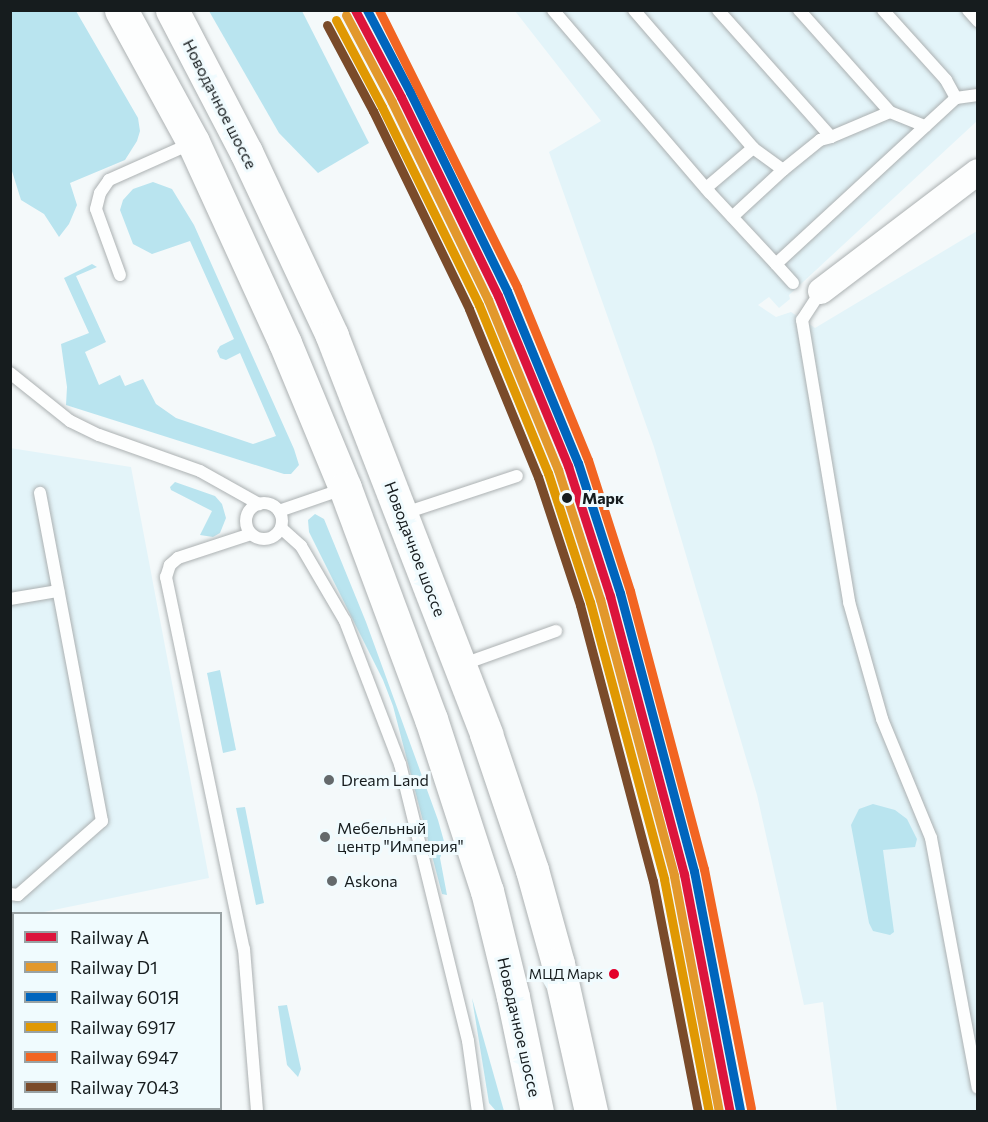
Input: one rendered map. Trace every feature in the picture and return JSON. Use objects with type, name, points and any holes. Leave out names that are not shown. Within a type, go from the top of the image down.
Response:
[{"type":"main road","name":"Новодачное шоссе","points":[[121,10],[193,142],[285,342],[345,488],[431,719],[487,891],[537,1112]]},
{"type":"main road","name":"Новодачное шоссе","points":[[172,10],[246,152],[332,336],[402,514],[532,870],[558,964],[591,1112]]},
{"type":"street","points":[[821,291],[978,172]]},
{"type":"lane","points":[[553,10],[732,218],[793,283]]},
{"type":"lane","points":[[634,10],[753,148],[783,170]]},
{"type":"lane","points":[[718,10],[831,137]]},
{"type":"lane","points":[[799,10],[890,112],[926,126]]},
{"type":"lane","points":[[883,10],[946,80],[956,98]]},
{"type":"lane","points":[[968,10],[978,21]]},
{"type":"lane","points":[[776,264],[956,98],[978,95]]},
{"type":"lane","points":[[732,218],[783,170],[820,140],[890,112]]},
{"type":"lane","points":[[120,275],[96,209],[100,193],[109,180],[193,142]]},
{"type":"lane","points":[[706,188],[753,148]]},
{"type":"lane","points":[[821,291],[802,320],[849,602],[882,719],[931,838],[978,1088]]},
{"type":"lane","points":[[10,374],[70,421],[99,435],[200,471],[259,504],[270,504],[279,511],[281,528],[278,534],[267,540],[251,534],[178,558],[170,565],[166,577],[244,949],[257,1112]]},
{"type":"lane","points":[[402,514],[518,476]]},
{"type":"lane","points":[[279,511],[345,488]]},
{"type":"lane","points":[[10,894],[18,895],[102,821],[40,492]]},
{"type":"lane","points":[[251,534],[246,523],[247,517],[249,511],[259,504]]},
{"type":"lane","points":[[281,528],[301,546],[345,621],[400,764],[468,1041],[478,1112]]},
{"type":"lane","points":[[10,599],[58,591]]},
{"type":"lane","points":[[459,665],[556,631]]},
{"type":"shaded area","points":[[10,11],[76,11],[138,118],[140,131],[137,141],[125,160],[70,183],[77,205],[69,224],[59,237],[44,214],[21,200],[11,168]]},
{"type":"shaded area","points":[[209,11],[302,11],[369,143],[318,173],[279,133]]},
{"type":"shaded area","points":[[515,11],[977,11],[977,121],[789,295],[790,299],[779,308],[769,297],[758,305],[776,317],[791,312],[815,328],[977,231],[977,1111],[837,1111],[823,1002],[804,1005],[757,795],[654,447],[549,152],[601,121]]},
{"type":"shaded area","points":[[153,182],[172,189],[194,225],[294,449],[299,465],[291,474],[284,474],[66,405],[67,387],[61,344],[89,333],[64,278],[92,264],[97,267],[76,276],[106,342],[85,352],[99,385],[120,375],[125,386],[143,379],[156,404],[176,418],[253,444],[276,436],[240,353],[226,360],[220,358],[217,351],[220,346],[234,339],[190,241],[152,254],[133,244],[120,210],[123,200],[133,189]]},
{"type":"shaded area","points":[[10,448],[131,467],[209,878],[44,912],[12,912],[11,920]]},
{"type":"shaded area","points":[[175,482],[215,496],[222,504],[226,518],[220,533],[213,537],[200,535],[212,511],[171,490],[170,487]]},
{"type":"shaded area","points":[[315,514],[324,519],[366,622],[438,820],[445,845],[440,858],[447,895],[442,894],[393,706],[383,680],[309,532],[308,520]]},
{"type":"shaded area","points":[[220,670],[236,750],[223,753],[207,673]]},
{"type":"shaded area","points":[[873,804],[895,810],[907,819],[917,839],[915,847],[883,850],[894,932],[890,935],[873,931],[869,923],[851,825],[859,809]]},
{"type":"shaded area","points":[[245,807],[264,903],[256,905],[236,808]]},
{"type":"shaded area","points":[[472,998],[504,1111],[496,1111],[489,1103]]},
{"type":"shaded area","points":[[287,1005],[301,1069],[298,1077],[287,1065],[278,1006]]},
{"type":"rail line","name":"A","points":[[355,10],[401,97],[498,296],[568,466],[610,596],[684,874],[730,1112]]},
{"type":"rail line","name":"601Я","points":[[367,10],[410,92],[507,291],[578,463],[620,593],[694,871],[740,1110]]},
{"type":"rail line","name":"6947","points":[[379,10],[517,287],[588,460],[630,591],[704,869],[751,1108]]},
{"type":"rail line","name":"D1","points":[[346,15],[392,102],[488,300],[558,470],[600,599],[674,876],[719,1112]]},
{"type":"rail line","name":"6917","points":[[336,20],[382,107],[479,305],[548,473],[590,602],[664,879],[709,1112]]},
{"type":"rail line","name":"7043","points":[[327,25],[373,111],[469,309],[538,477],[580,605],[653,881],[698,1112]]},
{"type":"place","name":"Марк","points":[[567,498]]},
{"type":"place","name":"Dream Land","points":[[329,780]]},
{"type":"place","name":"Мебельный центр \"Империя\"","points":[[325,837]]},
{"type":"place","name":"Askona","points":[[332,881]]},
{"type":"place","name":"МЦД Марк","points":[[614,974]]}]
